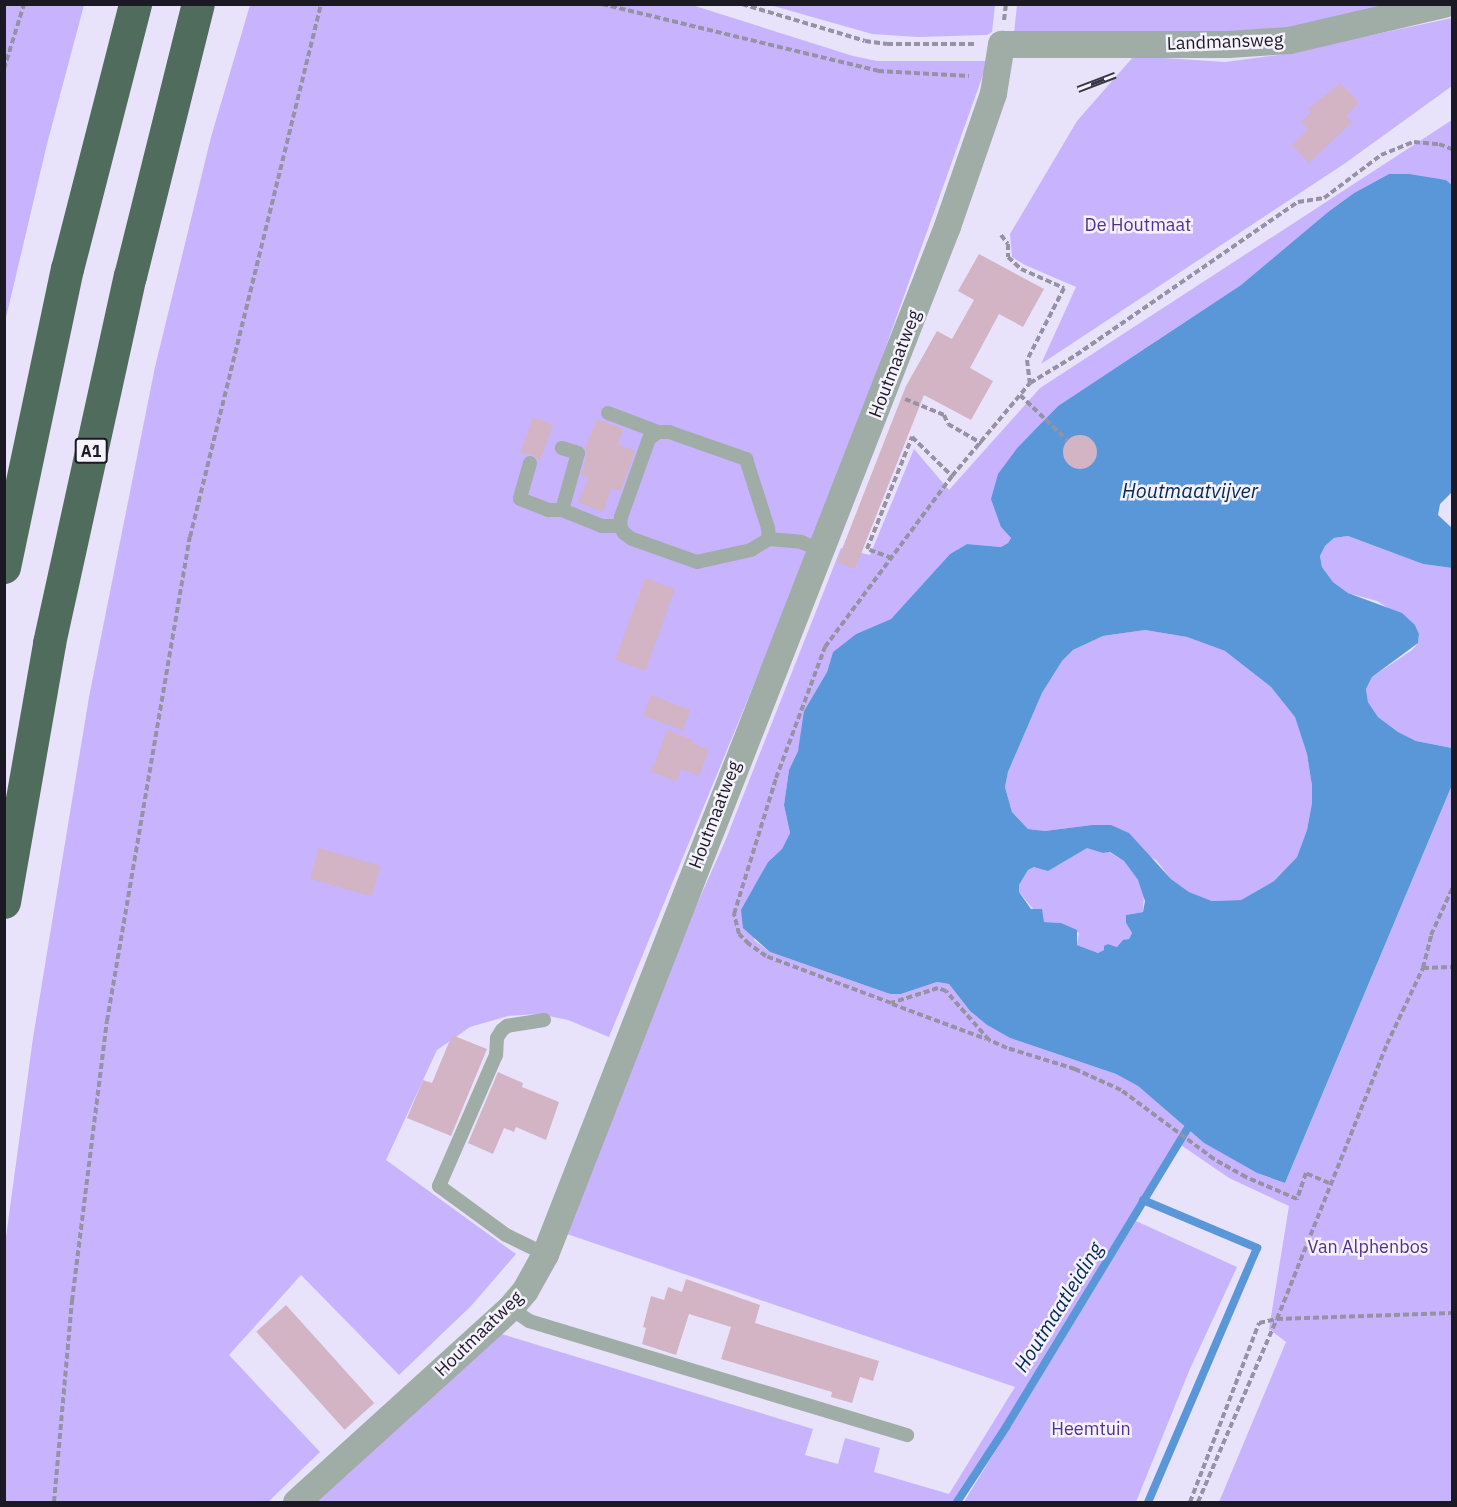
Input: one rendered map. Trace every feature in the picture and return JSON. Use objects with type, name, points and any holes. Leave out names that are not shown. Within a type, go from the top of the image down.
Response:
[{"type":"highway","points":[[4,567],[67,269],[135,4]]},
{"type":"highway","name":"A1","points":[[4,902],[49,643],[130,276],[198,4]]},
{"type":"street","name":"Landmansweg","points":[[1001,44],[1228,44],[1289,40],[1335,32],[1444,4]]},
{"type":"street","name":"Houtmaatweg","points":[[297,1503],[510,1308],[525,1290],[545,1254],[885,392],[954,209],[997,78],[1001,44]]},
{"type":"lane","points":[[608,413],[658,432],[669,432],[746,459],[768,528],[769,539]]},
{"type":"lane","points":[[620,526],[649,438],[658,432]]},
{"type":"lane","points":[[562,448],[578,453],[562,510]]},
{"type":"lane","points":[[530,463],[520,499],[549,510],[562,510],[602,526],[620,526],[632,538],[697,562],[751,550],[769,539],[801,542],[821,550]]},
{"type":"lane","points":[[544,1020],[507,1026],[502,1030],[497,1038],[496,1055],[439,1186],[506,1235],[545,1254]]},
{"type":"lane","points":[[510,1308],[529,1321],[907,1435]]},
{"type":"path","points":[[4,69],[24,4]]},
{"type":"path","points":[[54,1503],[72,1301],[107,1021],[190,537],[321,4]]},
{"type":"path","points":[[602,4],[878,70],[997,78]]},
{"type":"path","points":[[742,4],[865,41],[887,44],[1001,44]]},
{"type":"path","points":[[1329,1183],[1306,1173],[1297,1199],[1246,1177],[1214,1159],[1121,1090],[1075,1069],[1007,1048],[766,956],[739,934],[734,914],[776,778],[825,647],[952,476],[982,444],[1030,383],[1076,355],[1298,201],[1324,198],[1382,155],[1414,142],[1439,144],[1452,150]]},
{"type":"path","points":[[1000,235],[1008,243],[1008,257],[1021,269],[1064,288],[1027,360],[1030,383]]},
{"type":"path","points":[[885,392],[944,415],[948,424],[982,444]]},
{"type":"path","points":[[1020,396],[1068,441]]},
{"type":"path","points":[[892,558],[867,549],[912,437],[952,476]]},
{"type":"path","points":[[1198,1503],[1277,1319],[1329,1183],[1387,1044],[1423,968],[1431,935],[1452,890]]},
{"type":"path","points":[[1423,968],[1452,967]]},
{"type":"path","points":[[891,1004],[938,988],[946,991],[989,1040]]},
{"type":"path","points":[[1190,1503],[1259,1323],[1277,1319],[1452,1313]]},
{"type":"green space","points":[[5,4],[84,5],[47,144],[5,322]]},
{"type":"green space","points":[[995,4],[992,32],[987,35],[918,37],[872,34],[770,5]]},
{"type":"green space","points":[[250,5],[692,5],[853,56],[877,61],[988,61],[840,475],[609,1037],[568,1020],[538,1014],[508,1016],[470,1027],[437,1050],[386,1160],[516,1254],[471,1306],[399,1375],[301,1275],[229,1355],[320,1452],[268,1502],[5,1502],[6,1237],[33,1038],[89,697],[155,367],[211,137]]},
{"type":"green space","points":[[1017,5],[1386,5],[1282,29],[1224,34],[1014,33]]},
{"type":"green space","name":"De Houtmaat","points":[[1452,18],[1452,86],[1344,164],[1041,364],[1076,287],[1012,257],[1010,234],[1077,121],[1134,56],[1225,62],[1278,55]]},
{"type":"green space","name":"Van Alphenbos","points":[[1452,120],[1452,185],[1446,180],[1389,174],[1354,193],[1241,285],[1058,406],[1018,447],[1001,527],[1011,538],[1008,543],[1001,547],[967,544],[950,554],[891,619],[856,634],[833,652],[827,672],[804,711],[804,726],[798,751],[789,770],[784,805],[790,833],[782,849],[768,862],[757,884],[754,940],[770,952],[890,994],[901,994],[937,982],[949,984],[970,1011],[987,1025],[1010,1038],[1116,1074],[1138,1086],[1204,1143],[1257,1173],[1285,1183],[1452,785],[1452,1502],[1219,1502],[1286,1342],[1269,1329],[1289,1206],[1229,1178],[1178,1143],[1006,1427],[957,1502],[309,1502],[495,1332],[813,1429],[805,1455],[838,1464],[845,1438],[880,1448],[874,1472],[949,1494],[1015,1387],[564,1233],[635,1043],[726,839],[841,548],[870,555],[914,449],[949,490],[1040,388]]},
{"type":"green space","points":[[1348,536],[1423,564],[1452,568],[1452,748],[1416,741],[1398,732],[1378,717],[1368,702],[1366,689],[1372,677],[1412,650],[1418,643],[1419,634],[1415,625],[1377,601],[1348,593],[1333,582],[1322,567],[1320,556],[1325,546],[1334,538]]},
{"type":"green space","points":[[1145,630],[1187,637],[1225,651],[1271,687],[1295,716],[1307,754],[1312,786],[1312,803],[1307,830],[1297,857],[1274,881],[1241,900],[1212,901],[1189,892],[1171,879],[1156,860],[1092,825],[1045,831],[1028,829],[1012,812],[1005,787],[1008,772],[1042,693],[1062,661],[1073,650],[1103,636]]},
{"type":"green space","points":[[1087,847],[1103,853],[1109,852],[1124,861],[1138,880],[1144,894],[1143,912],[1126,915],[1126,923],[1132,933],[1129,939],[1117,947],[1108,944],[1098,953],[1077,945],[1079,933],[1061,923],[1044,922],[1019,892],[1019,885],[1028,870],[1034,867],[1052,867]]},
{"type":"green space","name":"Heemtuin","points":[[1136,1221],[1237,1267],[1189,1371],[1136,1502],[964,1502]]},
{"type":"water","name":"Houtmaatvijver","points":[[1389,174],[1409,174],[1446,180],[1452,185],[1452,492],[1440,504],[1438,515],[1452,528],[1452,568],[1423,564],[1348,536],[1334,538],[1325,546],[1320,556],[1322,567],[1333,582],[1348,593],[1402,613],[1415,625],[1419,634],[1418,643],[1372,677],[1366,689],[1368,702],[1378,717],[1398,732],[1416,741],[1452,748],[1452,785],[1285,1183],[1257,1173],[1204,1143],[1138,1086],[1116,1074],[1010,1038],[987,1025],[970,1011],[949,984],[937,982],[901,994],[890,994],[770,952],[743,928],[741,910],[768,862],[782,849],[790,833],[784,805],[789,770],[798,751],[804,711],[827,672],[833,652],[856,634],[891,619],[950,554],[967,544],[1001,547],[1008,543],[1011,538],[1001,527],[991,499],[998,474],[1018,447],[1058,406],[1241,285],[1354,193]],"holes":[[[1145,630],[1187,637],[1225,651],[1271,687],[1295,717],[1307,754],[1312,786],[1312,803],[1307,830],[1297,857],[1274,881],[1241,900],[1212,901],[1189,892],[1171,879],[1129,833],[1111,825],[1045,831],[1028,829],[1012,812],[1005,787],[1008,772],[1042,693],[1062,661],[1073,650],[1103,636]],[[1087,848],[1103,853],[1110,852],[1124,861],[1138,880],[1145,901],[1143,912],[1126,915],[1126,923],[1132,933],[1129,939],[1123,940],[1117,947],[1108,944],[1098,953],[1077,945],[1077,930],[1061,923],[1044,922],[1042,909],[1031,909],[1019,892],[1019,885],[1028,870],[1034,867],[1048,871]]]},
{"type":"building","points":[[1340,83],[1359,102],[1346,116],[1352,122],[1309,163],[1292,145],[1308,129],[1301,122],[1311,112],[1308,109]]},
{"type":"building","points":[[979,254],[1044,289],[1023,327],[999,314],[970,368],[993,381],[971,420],[924,395],[855,569],[837,562],[906,386],[937,331],[952,339],[974,300],[958,291]]},
{"type":"building","points":[[533,417],[553,425],[540,461],[533,455],[520,453]]},
{"type":"building","points":[[597,419],[623,429],[618,444],[635,451],[621,491],[612,488],[603,512],[578,502],[588,478],[581,475],[587,455],[585,448]]},
{"type":"building","points":[[1080,435],[1092,440],[1097,452],[1092,464],[1080,469],[1068,464],[1063,452],[1068,440]]},
{"type":"building","points":[[645,578],[675,589],[645,671],[615,660]]},
{"type":"building","points":[[651,695],[690,710],[682,731],[643,716]]},
{"type":"building","points":[[667,730],[693,740],[692,743],[709,750],[699,776],[681,769],[677,781],[651,772]]},
{"type":"building","points":[[319,848],[381,866],[372,896],[310,879]]},
{"type":"building","points":[[452,1035],[487,1049],[451,1136],[407,1118],[423,1080],[432,1083]]},
{"type":"building","points":[[498,1072],[523,1083],[522,1087],[559,1102],[546,1140],[516,1127],[514,1132],[504,1128],[493,1154],[468,1143]]},
{"type":"building","points":[[686,1279],[760,1305],[755,1323],[879,1361],[873,1381],[860,1377],[852,1403],[831,1397],[832,1392],[721,1359],[731,1327],[689,1314],[676,1355],[642,1344],[646,1328],[643,1327],[651,1296],[664,1300],[668,1287],[682,1292]]},
{"type":"building","points":[[286,1305],[374,1403],[345,1430],[256,1332]]},
{"type":"waterway","name":"Houtmaatleiding","points":[[957,1502],[1006,1427],[1187,1129]]},
{"type":"waterway","points":[[1143,1200],[1257,1248],[1148,1502]]},
{"type":"railway","points":[[1078,89],[1115,75]]}]
